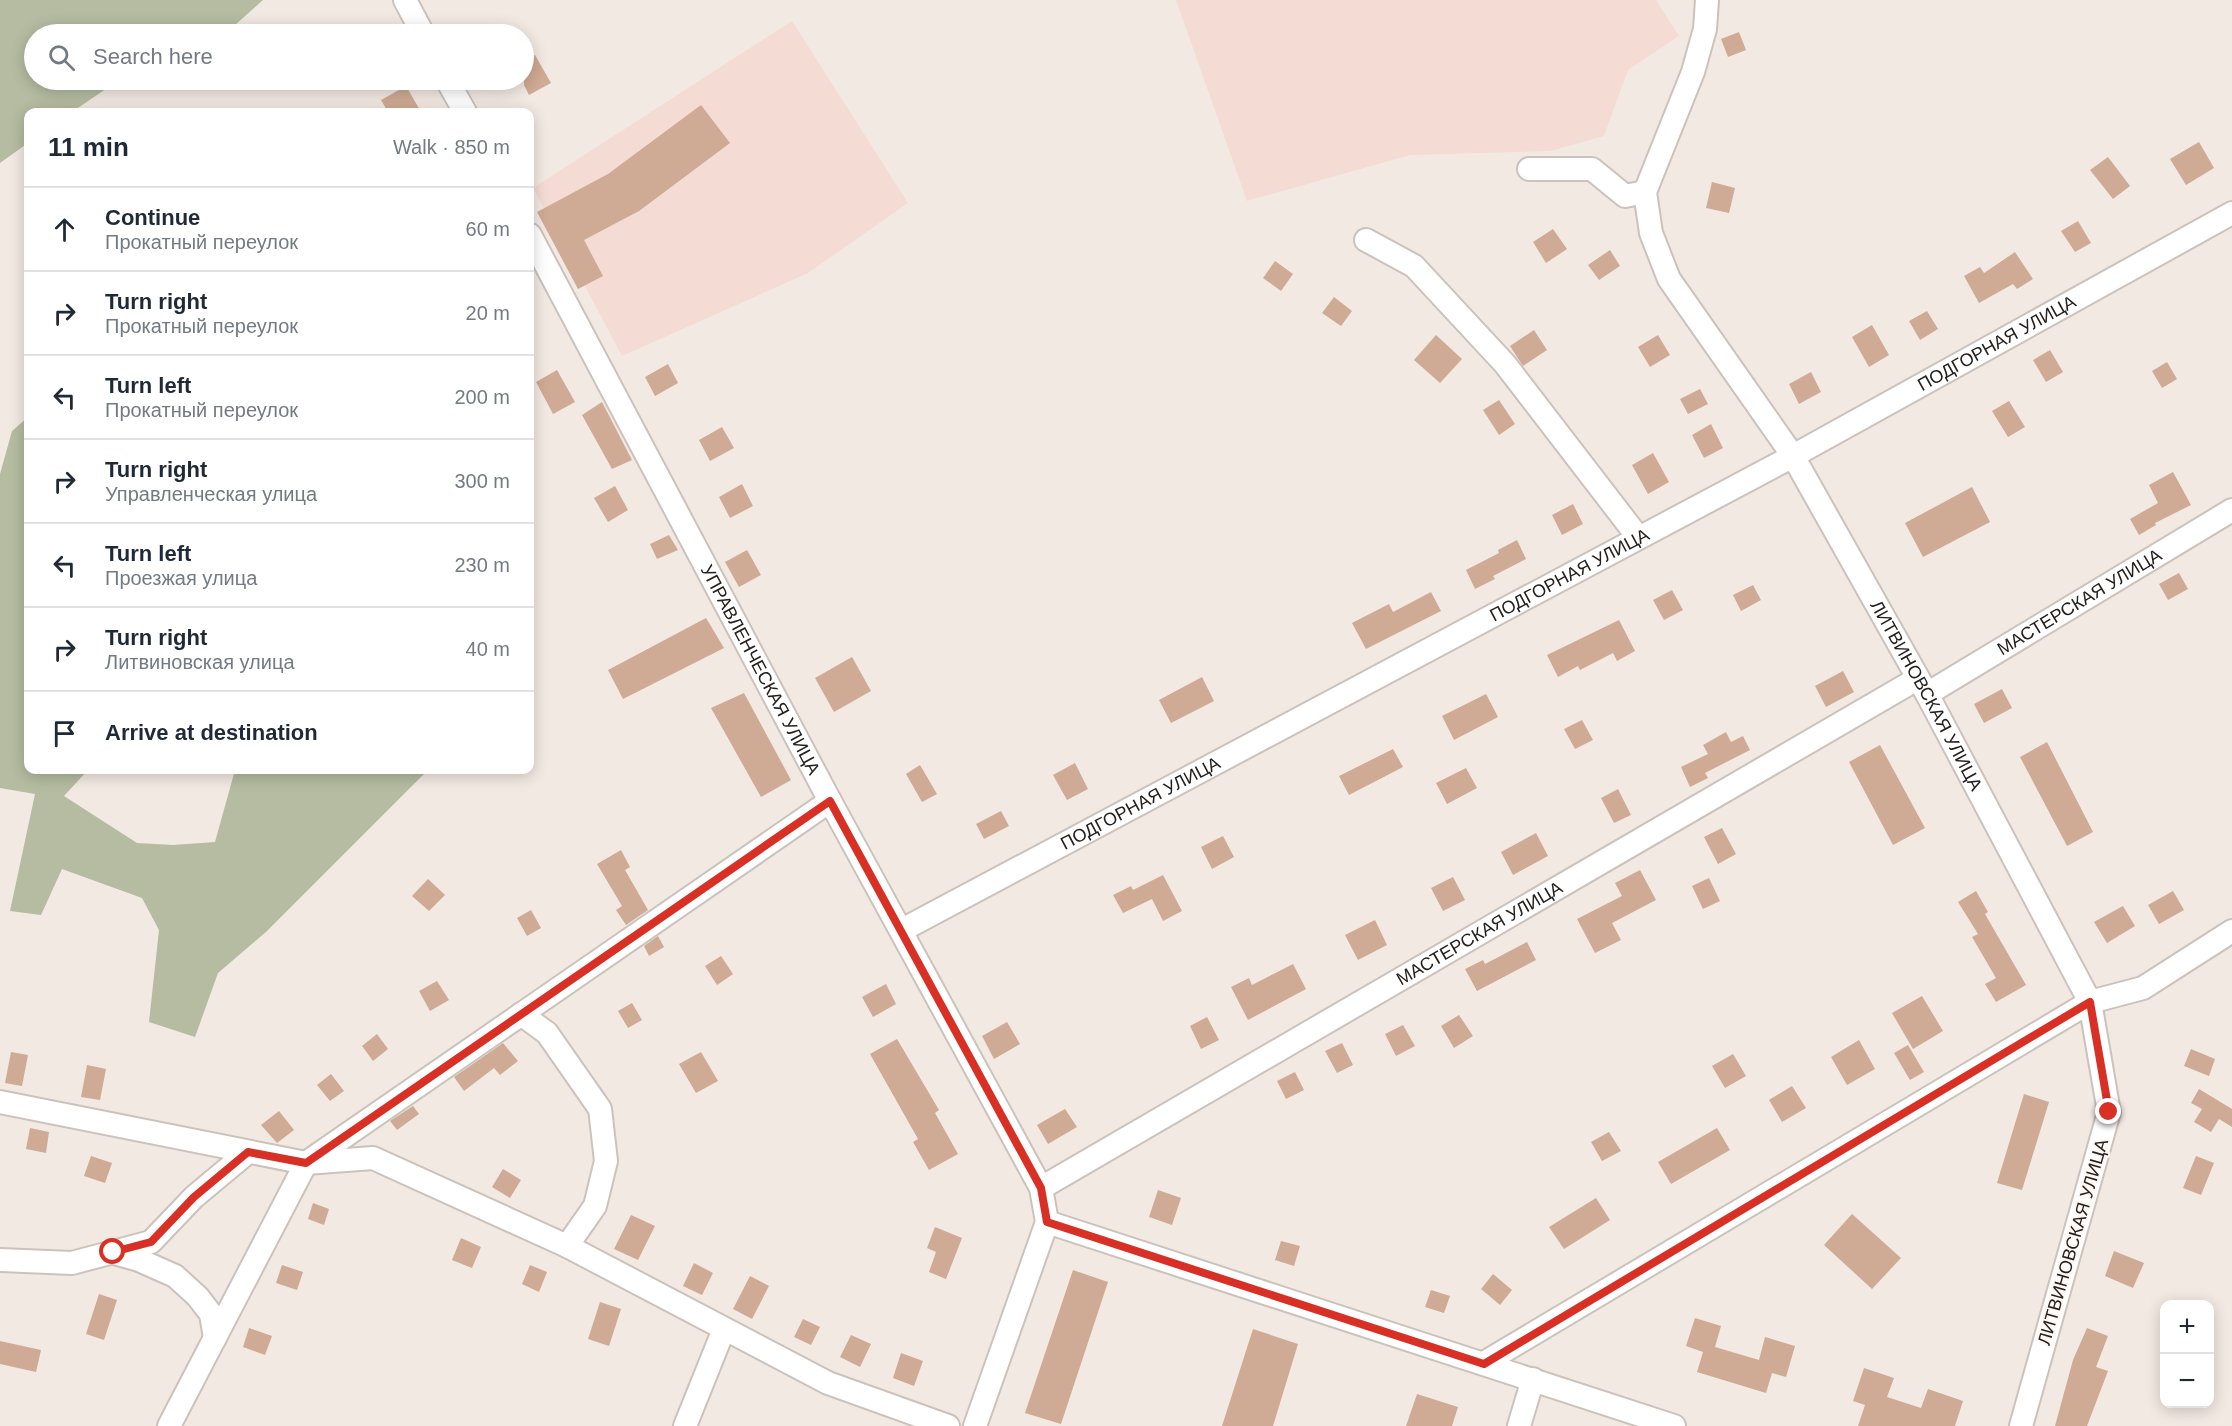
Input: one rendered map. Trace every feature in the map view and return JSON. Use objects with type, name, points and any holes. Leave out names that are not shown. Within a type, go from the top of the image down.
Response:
[{"type":"street","points":[[405,0],[418,24]]},
{"type":"street","points":[[1529,169],[1592,169],[1625,196],[1645,192],[1693,72],[1705,29],[1707,0]]},
{"type":"street","points":[[453,90],[463,108]]},
{"type":"street","name":"ЛИТВИНОВСКАЯ УЛИЦА","points":[[1645,192],[1651,233],[1669,279],[1792,456],[1922,687],[2090,1002],[2109,1112],[2021,1426]]},
{"type":"street","name":"ПОДГОРНАЯ УЛИЦА","points":[[902,930],[1792,456],[2232,213]]},
{"type":"street","points":[[1366,240],[1414,266],[1505,364],[1638,537]]},
{"type":"street","name":"УПРАВЛЕНЧЕСКАЯ УЛИЦА","points":[[534,243],[830,801],[1041,1188],[1047,1222]]},
{"type":"street","name":"МАСТЕРСКАЯ УЛИЦА","points":[[1041,1188],[2232,510]]},
{"type":"street","points":[[176,1424],[214,1338],[306,1163],[830,801]]},
{"type":"street","points":[[1484,1364],[2090,1002],[2143,988],[2232,931]]},
{"type":"street","points":[[521,1014],[547,1033],[600,1109],[606,1161],[595,1206],[567,1246]]},
{"type":"street","points":[[0,1102],[306,1163],[373,1158],[567,1246],[828,1383],[948,1426]]},
{"type":"street","points":[[0,1260],[72,1263],[151,1242],[194,1197],[248,1152]]},
{"type":"street","points":[[975,1426],[1047,1222],[1674,1426]]},
{"type":"street","points":[[113,1252],[139,1260],[175,1276],[198,1297],[211,1314],[214,1338]]},
{"type":"street","points":[[685,1426],[724,1329]]},
{"type":"street","points":[[1519,1426],[1533,1379]]},
{"type":"shaded area","points":[[1176,0],[1656,0],[1679,36],[1628,70],[1604,136],[1551,151],[1410,155],[1247,201]]},
{"type":"shaded area","points":[[792,21],[908,203],[808,273],[622,356],[534,187]]},
{"type":"green space","points":[[0,0],[263,0],[236,24],[24,24],[24,90],[104,90],[78,108],[24,108],[24,146],[0,163]]},
{"type":"green space","points":[[24,420],[24,774],[84,774],[64,796],[137,843],[173,845],[215,842],[234,774],[424,774],[266,932],[218,973],[195,1037],[149,1022],[159,930],[142,898],[62,869],[41,915],[10,911],[35,794],[0,788],[0,474],[12,431]]},
{"type":"building","points":[[1739,32],[1746,50],[1728,57],[1721,39]]},
{"type":"building","points":[[534,56],[551,83],[529,95],[526,90],[534,90]]},
{"type":"building","points":[[399,90],[408,90],[419,108],[386,108],[381,100]]},
{"type":"building","points":[[701,105],[730,143],[639,211],[584,240],[603,276],[578,289],[537,212],[608,174]]},
{"type":"building","points":[[2199,142],[2214,168],[2186,185],[2170,159]]},
{"type":"building","points":[[2108,157],[2130,186],[2113,199],[2090,170]]},
{"type":"building","points":[[1712,182],[1735,188],[1729,213],[1706,208]]},
{"type":"building","points":[[2078,221],[2091,243],[2075,252],[2061,231]]},
{"type":"building","points":[[1553,229],[1567,249],[1546,263],[1533,242]]},
{"type":"building","points":[[1610,250],[1620,266],[1599,280],[1588,265]]},
{"type":"building","points":[[2015,252],[2033,279],[2017,289],[2013,284],[1979,303],[1964,276],[1980,267],[1984,273]]},
{"type":"building","points":[[1275,261],[1293,274],[1281,291],[1263,278]]},
{"type":"building","points":[[1334,297],[1352,311],[1341,326],[1322,313]]},
{"type":"building","points":[[1927,311],[1938,329],[1920,340],[1909,321]]},
{"type":"building","points":[[1872,325],[1889,355],[1869,367],[1852,337]]},
{"type":"building","points":[[1534,330],[1547,350],[1523,366],[1510,346]]},
{"type":"building","points":[[1436,335],[1462,359],[1440,383],[1414,360]]},
{"type":"building","points":[[1658,335],[1670,355],[1650,367],[1638,347]]},
{"type":"building","points":[[2050,350],[2063,372],[2046,382],[2033,360]]},
{"type":"building","points":[[2167,362],[2177,379],[2162,388],[2152,371]]},
{"type":"building","points":[[668,364],[678,383],[655,396],[645,377]]},
{"type":"building","points":[[557,370],[575,402],[553,414],[536,382]]},
{"type":"building","points":[[1811,372],[1821,392],[1799,404],[1789,384]]},
{"type":"building","points":[[1700,389],[1708,404],[1688,414],[1680,399]]},
{"type":"building","points":[[1499,400],[1515,424],[1499,435],[1483,410]]},
{"type":"building","points":[[2009,401],[2025,427],[2008,437],[1992,411]]},
{"type":"building","points":[[602,402],[632,460],[612,469],[582,415]]},
{"type":"building","points":[[1711,424],[1723,448],[1704,458],[1692,435]]},
{"type":"building","points":[[722,427],[734,448],[710,461],[699,440]]},
{"type":"building","points":[[1653,453],[1669,482],[1648,494],[1632,465]]},
{"type":"building","points":[[2173,472],[2191,505],[2155,523],[2156,525],[2139,535],[2130,519],[2158,503],[2149,485]]},
{"type":"building","points":[[742,484],[753,506],[730,518],[719,497]]},
{"type":"building","points":[[615,486],[628,510],[608,522],[594,498]]},
{"type":"building","points":[[1972,487],[1990,522],[1923,557],[1905,523]]},
{"type":"building","points":[[1573,504],[1583,524],[1562,535],[1552,515]]},
{"type":"building","points":[[669,535],[678,550],[657,559],[650,544]]},
{"type":"building","points":[[1517,540],[1526,559],[1493,576],[1495,579],[1475,589],[1466,570],[1499,553],[1498,550]]},
{"type":"building","points":[[747,550],[761,575],[739,587],[725,562]]},
{"type":"building","points":[[2179,573],[2188,589],[2168,600],[2159,584]]},
{"type":"building","points":[[1753,585],[1761,600],[1741,611],[1733,595]]},
{"type":"building","points":[[1672,590],[1683,610],[1664,620],[1653,600]]},
{"type":"building","points":[[1431,592],[1441,611],[1366,649],[1352,623],[1389,604],[1393,612]]},
{"type":"building","points":[[706,618],[724,648],[623,699],[608,670]]},
{"type":"building","points":[[1619,620],[1635,651],[1617,661],[1613,653],[1580,670],[1578,666],[1558,677],[1547,655]]},
{"type":"building","points":[[852,657],[871,691],[834,712],[815,678]]},
{"type":"building","points":[[1843,671],[1854,692],[1826,707],[1815,686]]},
{"type":"building","points":[[1202,677],[1214,701],[1171,723],[1159,700]]},
{"type":"building","points":[[2002,689],[2012,708],[1984,723],[1974,704]]},
{"type":"building","points":[[744,693],[791,780],[761,797],[711,708]]},
{"type":"building","points":[[1486,694],[1498,717],[1454,740],[1442,716]]},
{"type":"building","points":[[1582,720],[1593,740],[1575,749],[1564,729]]},
{"type":"building","points":[[1726,732],[1731,742],[1743,736],[1750,750],[1705,773],[1708,778],[1690,787],[1681,767],[1708,754],[1703,745]]},
{"type":"building","points":[[2047,742],[2093,832],[2067,846],[2020,757]]},
{"type":"building","points":[[1880,745],[1925,828],[1893,845],[1849,762]]},
{"type":"building","points":[[1393,749],[1403,767],[1349,795],[1339,776]]},
{"type":"building","points":[[1075,763],[1088,789],[1067,800],[1053,775]]},
{"type":"building","points":[[920,765],[937,794],[922,802],[906,774]]},
{"type":"building","points":[[1466,768],[1477,788],[1447,804],[1436,783]]},
{"type":"building","points":[[1618,789],[1631,815],[1614,823],[1601,798]]},
{"type":"building","points":[[1001,811],[1009,826],[984,839],[976,824]]},
{"type":"building","points":[[1722,828],[1736,854],[1718,864],[1704,837]]},
{"type":"building","points":[[1536,833],[1548,856],[1513,875],[1501,852]]},
{"type":"building","points":[[1223,836],[1234,857],[1212,869],[1201,847]]},
{"type":"building","points":[[621,850],[630,867],[625,870],[648,910],[626,925],[616,910],[622,906],[597,864]]},
{"type":"building","points":[[1640,870],[1656,900],[1612,923],[1621,940],[1595,953],[1577,919],[1622,896],[1615,883]]},
{"type":"building","points":[[1163,875],[1182,911],[1163,921],[1152,899],[1123,913],[1113,895],[1131,886],[1133,890]]},
{"type":"building","points":[[1453,877],[1465,900],[1443,911],[1431,888]]},
{"type":"building","points":[[1709,878],[1720,901],[1703,909],[1692,886]]},
{"type":"building","points":[[428,879],[445,895],[429,911],[412,896]]},
{"type":"building","points":[[1976,891],[1988,912],[1985,914],[2026,985],[1996,1002],[1985,984],[1996,978],[1972,937],[1978,934],[1958,902]]},
{"type":"building","points":[[2173,891],[2184,910],[2159,924],[2148,905]]},
{"type":"building","points":[[2123,906],[2135,926],[2107,943],[2094,922]]},
{"type":"building","points":[[531,910],[541,928],[527,936],[517,918]]},
{"type":"building","points":[[1375,920],[1387,945],[1358,960],[1345,935]]},
{"type":"building","points":[[658,936],[664,947],[649,956],[644,946]]},
{"type":"building","points":[[1527,942],[1536,960],[1477,991],[1465,969],[1483,960],[1485,964]]},
{"type":"building","points":[[721,956],[733,974],[717,985],[705,966]]},
{"type":"building","points":[[1293,964],[1306,989],[1248,1020],[1231,987],[1249,978],[1252,985]]},
{"type":"building","points":[[437,981],[449,1000],[430,1011],[419,991]]},
{"type":"building","points":[[886,984],[896,1004],[873,1017],[862,997]]},
{"type":"building","points":[[1922,996],[1943,1031],[1913,1049],[1892,1013]]},
{"type":"building","points":[[632,1003],[642,1020],[628,1028],[618,1011]]},
{"type":"building","points":[[1459,1015],[1473,1036],[1454,1048],[1441,1026]]},
{"type":"building","points":[[1207,1017],[1219,1040],[1201,1049],[1190,1026]]},
{"type":"building","points":[[1007,1022],[1020,1044],[994,1059],[982,1036]]},
{"type":"building","points":[[1403,1025],[1415,1046],[1396,1056],[1385,1034]]},
{"type":"building","points":[[377,1034],[388,1049],[373,1061],[362,1046]]},
{"type":"building","points":[[897,1039],[939,1110],[935,1113],[958,1154],[929,1170],[913,1142],[918,1139],[870,1054]]},
{"type":"building","points":[[1859,1040],[1875,1069],[1847,1085],[1831,1057]]},
{"type":"building","points":[[503,1043],[518,1061],[500,1075],[494,1068],[464,1091],[454,1077]]},
{"type":"building","points":[[1342,1043],[1353,1065],[1337,1073],[1325,1051]]},
{"type":"building","points":[[1908,1045],[1924,1072],[1910,1080],[1894,1053]]},
{"type":"building","points":[[2191,1049],[2215,1059],[2209,1076],[2184,1066]]},
{"type":"building","points":[[11,1052],[28,1055],[22,1086],[5,1083]]},
{"type":"building","points":[[701,1052],[718,1081],[696,1093],[679,1064]]},
{"type":"building","points":[[1733,1054],[1746,1076],[1725,1088],[1712,1066]]},
{"type":"building","points":[[87,1065],[106,1069],[100,1100],[81,1097]]},
{"type":"building","points":[[1295,1072],[1304,1090],[1286,1099],[1277,1081]]},
{"type":"building","points":[[331,1074],[344,1091],[330,1101],[317,1085]]},
{"type":"building","points":[[1792,1086],[1806,1108],[1782,1122],[1769,1100]]},
{"type":"building","points":[[2199,1089],[2232,1109],[2232,1127],[2219,1119],[2211,1132],[2194,1122],[2202,1109],[2191,1103]]},
{"type":"building","points":[[2024,1094],[2049,1102],[2022,1190],[1997,1183]]},
{"type":"building","points":[[413,1106],[419,1114],[397,1130],[390,1121]]},
{"type":"building","points":[[1065,1109],[1077,1127],[1048,1144],[1037,1125]]},
{"type":"building","points":[[279,1111],[294,1130],[277,1143],[261,1125]]},
{"type":"building","points":[[30,1128],[49,1132],[46,1153],[26,1149]]},
{"type":"building","points":[[1717,1128],[1730,1150],[1671,1184],[1658,1162]]},
{"type":"building","points":[[1609,1132],[1621,1151],[1602,1161],[1591,1142]]},
{"type":"building","points":[[91,1156],[112,1163],[105,1183],[84,1176]]},
{"type":"building","points":[[2196,1156],[2214,1163],[2201,1195],[2183,1188]]},
{"type":"building","points":[[503,1169],[521,1180],[510,1198],[492,1187]]},
{"type":"building","points":[[1158,1190],[1181,1198],[1172,1225],[1149,1217]]},
{"type":"building","points":[[1596,1198],[1610,1220],[1564,1249],[1549,1227]]},
{"type":"building","points":[[313,1203],[329,1209],[324,1225],[308,1219]]},
{"type":"building","points":[[1852,1214],[1901,1258],[1872,1289],[1824,1245]]},
{"type":"building","points":[[631,1215],[655,1226],[638,1260],[614,1249]]},
{"type":"building","points":[[935,1227],[962,1238],[946,1279],[929,1272],[936,1252],[927,1248]]},
{"type":"building","points":[[461,1238],[481,1247],[472,1268],[452,1260]]},
{"type":"building","points":[[1281,1241],[1300,1246],[1294,1266],[1275,1260]]},
{"type":"building","points":[[2114,1251],[2144,1263],[2133,1288],[2105,1276]]},
{"type":"building","points":[[694,1263],[713,1273],[702,1295],[683,1286]]},
{"type":"building","points":[[282,1265],[303,1272],[297,1290],[276,1283]]},
{"type":"building","points":[[530,1265],[547,1272],[539,1292],[522,1284]]},
{"type":"building","points":[[1073,1270],[1108,1282],[1061,1424],[1025,1413]]},
{"type":"building","points":[[1493,1274],[1512,1290],[1500,1305],[1481,1289]]},
{"type":"building","points":[[750,1276],[769,1286],[752,1319],[733,1309]]},
{"type":"building","points":[[1431,1290],[1450,1296],[1444,1313],[1425,1307]]},
{"type":"building","points":[[99,1294],[117,1300],[104,1340],[86,1334]]},
{"type":"building","points":[[600,1302],[621,1309],[609,1346],[588,1339]]},
{"type":"building","points":[[1695,1318],[1721,1326],[1715,1347],[1759,1360],[1765,1337],[1795,1346],[1786,1377],[1772,1373],[1766,1393],[1697,1372],[1703,1352],[1686,1346]]},
{"type":"building","points":[[803,1319],[820,1327],[811,1345],[794,1337]]},
{"type":"building","points":[[249,1328],[272,1336],[265,1355],[243,1347]]},
{"type":"building","points":[[2087,1328],[2108,1336],[2096,1367],[2108,1371],[2087,1426],[2055,1426],[2073,1360]]},
{"type":"building","points":[[1253,1329],[1298,1344],[1273,1426],[1222,1426]]},
{"type":"building","points":[[851,1335],[871,1344],[860,1367],[840,1357]]},
{"type":"building","points":[[0,1341],[41,1350],[36,1372],[0,1364]]},
{"type":"building","points":[[901,1353],[923,1361],[914,1386],[893,1378]]},
{"type":"building","points":[[1864,1368],[1894,1378],[1887,1397],[1921,1408],[1928,1389],[1963,1401],[1955,1426],[1858,1426],[1865,1405],[1853,1401]]},
{"type":"building","points":[[1417,1394],[1458,1407],[1452,1426],[1406,1426]]},
{"type":"route","points":[[113,1252],[151,1242],[194,1197],[248,1152],[306,1163],[830,801],[1041,1188],[1047,1222],[1484,1364],[2090,1002],[2109,1112]]}]
